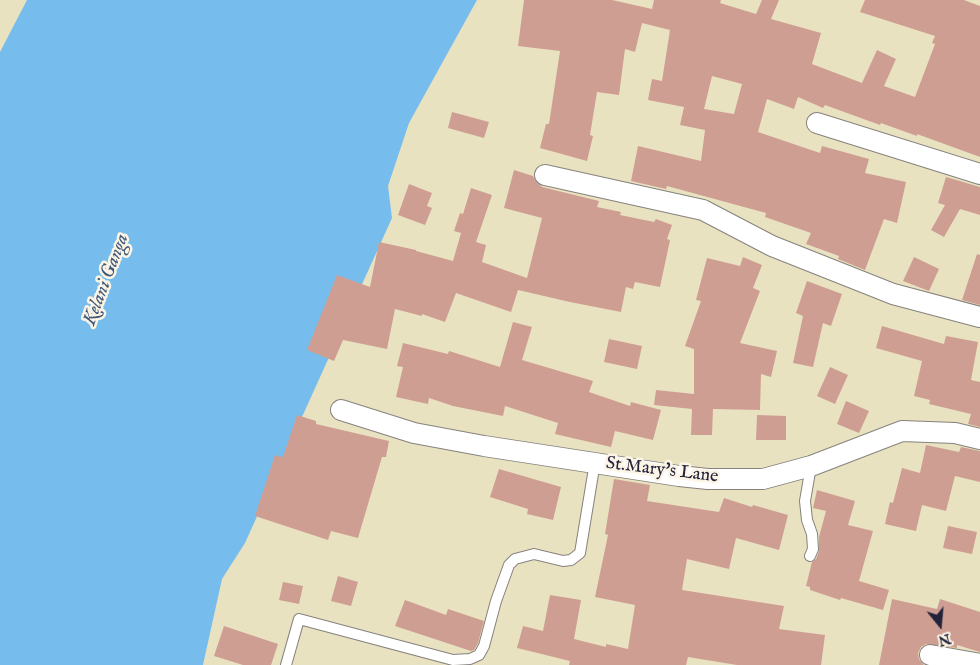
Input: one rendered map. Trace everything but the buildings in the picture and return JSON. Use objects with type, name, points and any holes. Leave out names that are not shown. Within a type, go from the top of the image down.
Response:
[{"type":"street","points":[[817,123],[980,174]]},
{"type":"street","points":[[546,175],[703,210],[772,246],[893,294],[980,318]]},
{"type":"street","name":"St.Mary's Lane","points":[[342,410],[414,433],[708,478],[763,479],[811,466],[902,431],[955,432],[980,439]]},
{"type":"street","points":[[930,655],[980,664]]},
{"type":"lane","points":[[286,665],[299,619],[453,660],[478,660],[509,565],[515,559],[534,554],[563,561],[571,560],[580,553],[594,462]]},
{"type":"lane","points":[[810,556],[813,549],[812,534],[807,520],[805,501],[811,466]]},
{"type":"water","name":"Kelani Ganga","points":[[27,0],[477,0],[409,123],[388,186],[392,218],[245,543],[222,579],[203,665],[0,665],[0,52]]}]
